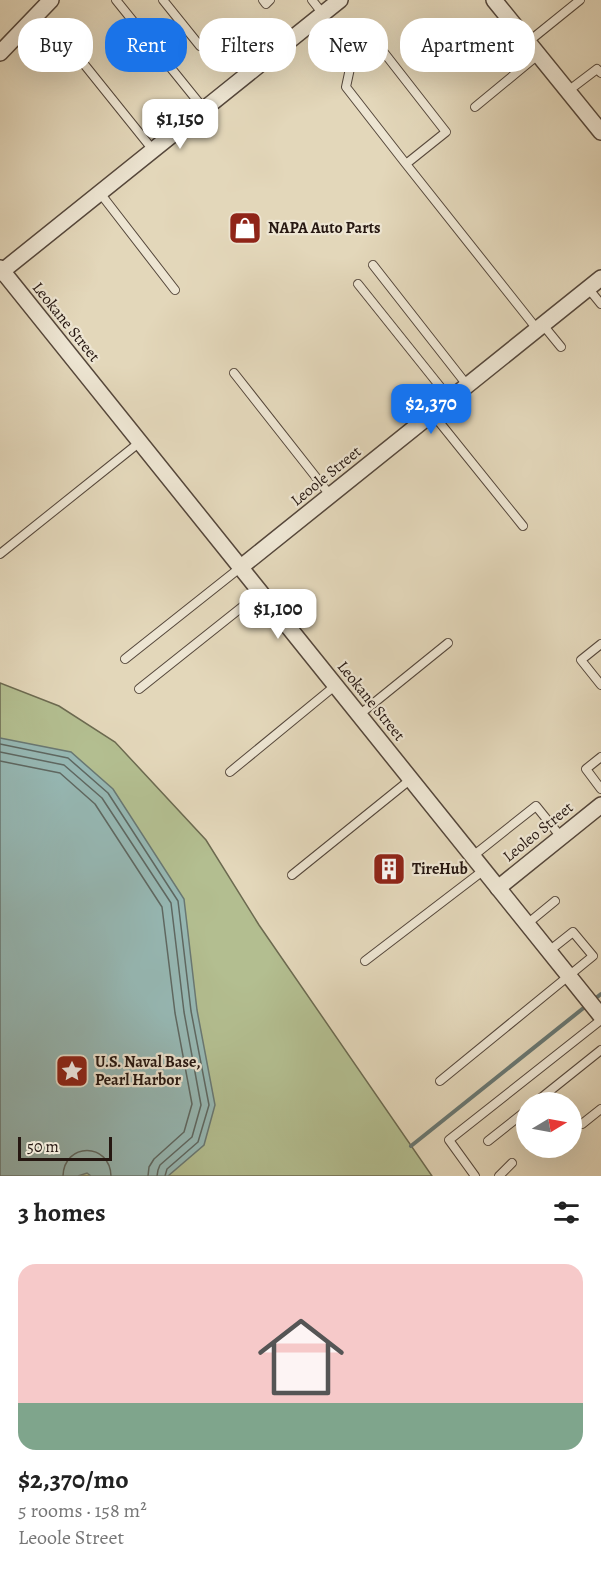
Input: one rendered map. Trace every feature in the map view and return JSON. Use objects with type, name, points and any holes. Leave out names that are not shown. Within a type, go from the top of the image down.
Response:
[{"type":"street","points":[[0,53],[51,0]]},
{"type":"street","points":[[1,271],[340,0]]},
{"type":"street","points":[[494,0],[509,18]]},
{"type":"street","points":[[535,51],[601,132]]},
{"type":"street","name":"Leokane Street","points":[[1,271],[600,1016]]},
{"type":"street","name":"Leoole Street","points":[[241,567],[601,278]]},
{"type":"street","name":"Leoleo Street","points":[[498,888],[601,805]]},
{"type":"lane","points":[[116,0],[204,109]]},
{"type":"lane","points":[[164,0],[199,45]]},
{"type":"lane","points":[[263,0],[266,4],[270,0]]},
{"type":"lane","points":[[312,0],[322,14]]},
{"type":"lane","points":[[535,36],[580,0]]},
{"type":"lane","points":[[406,164],[446,132],[375,41],[352,59],[346,87],[406,164],[540,327],[561,347]]},
{"type":"lane","points":[[475,107],[538,55]]},
{"type":"lane","points":[[568,92],[597,69],[601,73]]},
{"type":"lane","points":[[90,72],[153,150]]},
{"type":"lane","points":[[100,193],[175,290]]},
{"type":"lane","points":[[373,265],[468,385]]},
{"type":"lane","points":[[358,284],[450,399]]},
{"type":"lane","points":[[588,288],[601,304]]},
{"type":"lane","points":[[234,373],[330,495]]},
{"type":"lane","points":[[432,413],[523,526]]},
{"type":"lane","points":[[0,554],[140,442]]},
{"type":"lane","points":[[125,659],[241,567]]},
{"type":"lane","points":[[139,689],[261,592]]},
{"type":"lane","points":[[359,715],[448,643]]},
{"type":"lane","points":[[601,644],[581,660],[601,685]]},
{"type":"lane","points":[[230,772],[336,685]]},
{"type":"lane","points":[[601,757],[586,770],[601,789]]},
{"type":"lane","points":[[292,875],[411,779]]},
{"type":"lane","points":[[473,856],[536,806],[561,837]]},
{"type":"lane","points":[[365,961],[484,870]]},
{"type":"lane","points":[[527,924],[555,901]]},
{"type":"lane","points":[[440,1081],[593,956],[573,932],[549,951]]},
{"type":"lane","points":[[475,1176],[449,1140],[600,1016]]},
{"type":"lane","points":[[548,1092],[601,1050]]},
{"type":"lane","points":[[582,1124],[601,1109]]},
{"type":"lane","points":[[488,1141],[516,1119]]},
{"type":"lane","points":[[499,1176],[512,1163]]},
{"type":"green space","points":[[0,683],[59,706],[115,742],[206,840],[259,925],[432,1176],[58,1176],[0,796]]},
{"type":"water","points":[[0,738],[71,752],[113,789],[184,899],[197,1010],[215,1105],[204,1145],[168,1176],[91,1176],[87,1173],[78,1176],[0,1176]]},
{"type":"waterway","points":[[592,1001],[601,994]]},
{"type":"waterway","points":[[411,1146],[586,1006]]},
{"type":"place","name":"NAPA Auto Parts","points":[[245,228]]},
{"type":"place","name":"TireHub","points":[[389,869]]},
{"type":"place","name":"U.S. Naval Base, Pearl Harbor","points":[[72,1071]]}]
